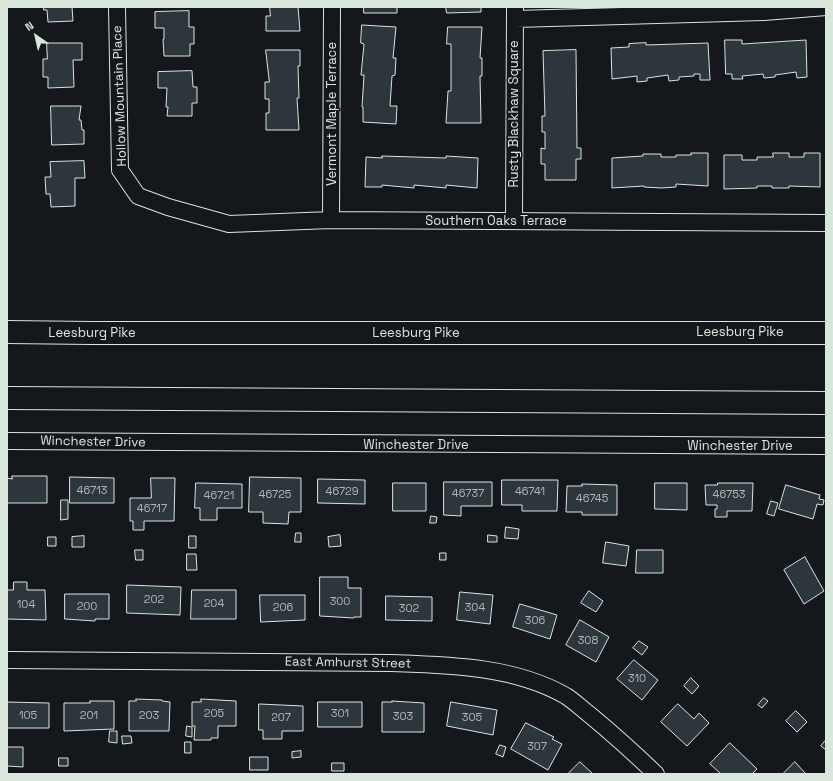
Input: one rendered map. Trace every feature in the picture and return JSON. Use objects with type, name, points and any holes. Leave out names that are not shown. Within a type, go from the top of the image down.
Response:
[{"type":"highway","name":"Leesburg Pike","points":[[7,332],[826,333]]},
{"type":"highway","points":[[7,398],[826,403]]},
{"type":"street","name":"Hollow Mountain Place","points":[[117,7],[120,170],[138,196],[168,207]]},
{"type":"street","name":"Vermont Maple Terrace","points":[[331,220],[332,7]]},
{"type":"street","points":[[515,13],[764,10],[826,7]]},
{"type":"street","name":"Rusty Blackhaw Square","points":[[514,221],[515,13]]},
{"type":"street","name":"Southern Oaks Terrace","points":[[168,207],[230,224],[331,220],[826,223]]},
{"type":"street","name":"Winchester Drive","points":[[7,441],[826,446]]},
{"type":"street","name":"East Amhurst Street","points":[[7,660],[442,664],[488,670],[535,682],[567,696],[618,738],[656,774]]},
{"type":"building","points":[[44,7],[72,7],[73,21],[48,22],[47,10],[44,10]]},
{"type":"building","points":[[270,7],[298,7],[300,31],[266,31],[266,16],[270,16]]},
{"type":"building","points":[[364,7],[397,7],[397,13],[364,13]]},
{"type":"building","points":[[446,7],[481,7],[481,12],[447,13]]},
{"type":"building","points":[[189,11],[189,27],[194,27],[194,44],[190,44],[190,56],[164,56],[164,28],[155,28],[155,12]]},
{"type":"building","points":[[362,25],[396,27],[393,58],[396,58],[395,75],[392,76],[390,106],[397,106],[396,124],[363,122],[362,107],[364,75],[361,75],[364,44],[361,43]]},
{"type":"building","points":[[448,27],[482,27],[480,58],[482,58],[482,76],[480,76],[481,123],[446,123],[448,91],[451,91],[451,44],[447,44]]},
{"type":"building","points":[[725,40],[742,40],[742,44],[806,40],[807,77],[797,78],[796,72],[775,75],[775,77],[764,78],[763,74],[742,76],[743,79],[732,79],[732,74],[726,74]]},
{"type":"building","points":[[47,43],[82,43],[82,60],[73,60],[74,87],[48,88],[48,77],[43,77],[43,59],[47,59]]},
{"type":"building","points":[[646,43],[646,45],[708,43],[710,80],[700,80],[700,74],[679,77],[679,80],[669,81],[668,75],[647,78],[647,81],[637,82],[637,76],[612,79],[611,48],[629,47],[629,44]]},
{"type":"building","points":[[266,50],[300,50],[300,66],[298,66],[299,98],[297,98],[299,130],[266,130],[266,113],[269,113],[269,99],[265,99],[265,82],[269,82]]},
{"type":"building","points":[[576,50],[577,148],[581,148],[581,159],[576,159],[576,180],[545,180],[545,164],[541,164],[541,148],[545,149],[545,132],[542,132],[542,116],[545,116],[543,51]]},
{"type":"building","points":[[192,71],[193,87],[197,87],[197,103],[192,103],[192,116],[167,116],[167,88],[158,88],[158,72]]},
{"type":"building","points":[[51,106],[81,106],[79,120],[81,120],[82,130],[84,130],[84,144],[52,145]]},
{"type":"building","points":[[691,153],[708,153],[708,186],[676,184],[676,187],[661,188],[644,186],[612,188],[612,158],[643,156],[643,154],[661,154],[661,157],[676,157],[676,155],[691,155]]},
{"type":"building","points":[[773,153],[789,153],[789,157],[804,157],[804,153],[820,153],[820,187],[789,186],[789,188],[772,188],[772,186],[757,186],[757,188],[724,189],[724,155],[742,155],[742,160],[757,160],[757,157],[773,157]]},
{"type":"building","points":[[382,156],[446,158],[446,156],[478,158],[477,188],[446,185],[446,188],[414,185],[414,188],[382,185],[382,187],[365,187],[366,157],[382,158]]},
{"type":"building","points":[[84,161],[85,178],[75,178],[75,206],[51,207],[50,194],[46,194],[45,177],[51,177],[50,162]]},
{"type":"building","points":[[12,476],[47,476],[47,503],[7,503],[7,478],[12,479]]},
{"type":"building","points":[[70,477],[114,478],[114,503],[70,503]]},
{"type":"building","points":[[250,477],[301,478],[301,512],[289,512],[288,524],[263,523],[263,512],[249,512]]},
{"type":"building","points":[[151,478],[175,478],[174,521],[144,521],[144,530],[133,530],[133,521],[130,521],[130,498],[151,498]]},
{"type":"building","points":[[318,479],[365,480],[365,504],[318,503]]},
{"type":"building","points":[[502,480],[558,480],[557,511],[522,511],[522,505],[502,505]]},
{"type":"building","points":[[444,482],[492,482],[492,506],[461,506],[461,516],[444,515]]},
{"type":"building","points":[[196,483],[242,484],[242,508],[217,508],[217,520],[200,520],[200,508],[195,508]]},
{"type":"building","points":[[393,483],[426,483],[426,511],[393,511]]},
{"type":"building","points":[[655,483],[687,483],[687,510],[655,509]]},
{"type":"building","points":[[718,483],[753,483],[752,511],[727,511],[727,517],[715,517],[715,509],[717,509],[717,505],[706,505],[705,485],[717,485]]},
{"type":"building","points":[[582,484],[617,485],[617,515],[582,515],[582,512],[566,512],[567,486],[582,486]]},
{"type":"building","points":[[786,485],[820,495],[819,499],[824,500],[823,505],[817,504],[813,519],[779,509]]},
{"type":"building","points":[[61,500],[68,500],[68,519],[61,520]]},
{"type":"building","points":[[771,501],[778,503],[774,516],[767,514]]},
{"type":"building","points":[[431,516],[437,517],[436,523],[430,523]]},
{"type":"building","points":[[506,527],[519,529],[518,539],[505,538]]},
{"type":"building","points":[[296,533],[301,533],[301,542],[295,542]]},
{"type":"building","points":[[340,535],[341,546],[329,547],[328,537]]},
{"type":"building","points":[[488,535],[497,536],[497,542],[488,542]]},
{"type":"building","points":[[84,536],[84,547],[72,547],[72,537]]},
{"type":"building","points":[[189,536],[196,536],[196,548],[189,548]]},
{"type":"building","points":[[48,537],[56,537],[56,546],[48,546]]},
{"type":"building","points":[[606,542],[629,546],[626,566],[603,563]]},
{"type":"building","points":[[135,550],[143,550],[143,560],[136,560]]},
{"type":"building","points":[[637,550],[663,550],[663,573],[636,573]]},
{"type":"building","points":[[440,553],[446,553],[446,560],[440,560]]},
{"type":"building","points":[[187,554],[196,554],[197,570],[187,570]]},
{"type":"building","points":[[805,557],[824,591],[804,604],[784,570]]},
{"type":"building","points":[[320,577],[348,577],[348,588],[361,588],[361,617],[320,616]]},
{"type":"building","points":[[14,582],[27,582],[27,590],[45,590],[46,620],[7,619],[7,590],[13,590]]},
{"type":"building","points":[[127,585],[181,587],[180,615],[127,613]]},
{"type":"building","points":[[192,590],[236,590],[236,619],[191,619]]},
{"type":"building","points":[[589,591],[603,601],[596,612],[581,603]]},
{"type":"building","points":[[460,592],[493,595],[490,624],[457,620]]},
{"type":"building","points":[[65,594],[109,594],[109,619],[95,619],[95,621],[65,619]]},
{"type":"building","points":[[260,595],[305,595],[305,620],[261,622]]},
{"type":"building","points":[[386,596],[432,597],[432,621],[386,620]]},
{"type":"building","points":[[520,604],[557,615],[550,639],[513,627]]},
{"type":"building","points":[[580,620],[609,637],[596,662],[566,645]]},
{"type":"building","points":[[639,641],[648,647],[642,655],[633,648]]},
{"type":"building","points":[[634,660],[658,680],[642,700],[617,679]]},
{"type":"building","points":[[691,678],[699,686],[692,694],[684,686]]},
{"type":"building","points":[[764,698],[768,701],[762,708],[758,705]]},
{"type":"building","points":[[136,699],[162,700],[170,702],[169,731],[129,731],[129,701],[136,701]]},
{"type":"building","points":[[201,699],[236,701],[236,726],[218,726],[218,738],[211,738],[211,740],[194,740],[195,726],[192,726],[192,702],[201,702]]},
{"type":"building","points":[[90,701],[114,701],[114,729],[64,731],[64,703],[90,703]]},
{"type":"building","points":[[392,701],[424,703],[424,732],[382,732],[382,702]]},
{"type":"building","points":[[7,702],[49,703],[49,728],[7,728]]},
{"type":"building","points":[[318,702],[362,702],[362,727],[318,727]]},
{"type":"building","points":[[451,702],[497,710],[493,735],[447,726]]},
{"type":"building","points":[[259,704],[303,706],[303,731],[282,731],[282,739],[263,739],[263,730],[259,730]]},
{"type":"building","points":[[678,704],[694,719],[699,713],[709,723],[687,746],[661,722]]},
{"type":"building","points":[[796,711],[807,722],[797,732],[786,721]]},
{"type":"building","points":[[526,723],[554,737],[552,739],[562,744],[548,770],[511,749]]},
{"type":"building","points":[[187,726],[192,727],[192,737],[186,736]]},
{"type":"building","points":[[110,731],[117,731],[117,743],[109,742]]},
{"type":"building","points":[[122,736],[131,736],[132,743],[123,744]]},
{"type":"building","points":[[826,740],[826,750],[821,746]]},
{"type":"building","points":[[185,742],[191,742],[191,753],[185,753]]},
{"type":"building","points":[[730,743],[757,769],[752,774],[721,774],[710,764]]},
{"type":"building","points":[[500,745],[506,747],[503,757],[496,754]]},
{"type":"building","points":[[7,747],[23,747],[23,767],[7,766]]},
{"type":"building","points":[[301,751],[301,757],[292,758],[292,752]]},
{"type":"building","points":[[250,757],[268,757],[268,770],[250,770]]},
{"type":"building","points":[[59,758],[68,758],[68,766],[59,766]]},
{"type":"building","points":[[580,762],[593,774],[568,774]]},
{"type":"building","points":[[795,762],[806,774],[783,774]]},
{"type":"building","points":[[332,763],[344,763],[344,771],[332,771]]}]
